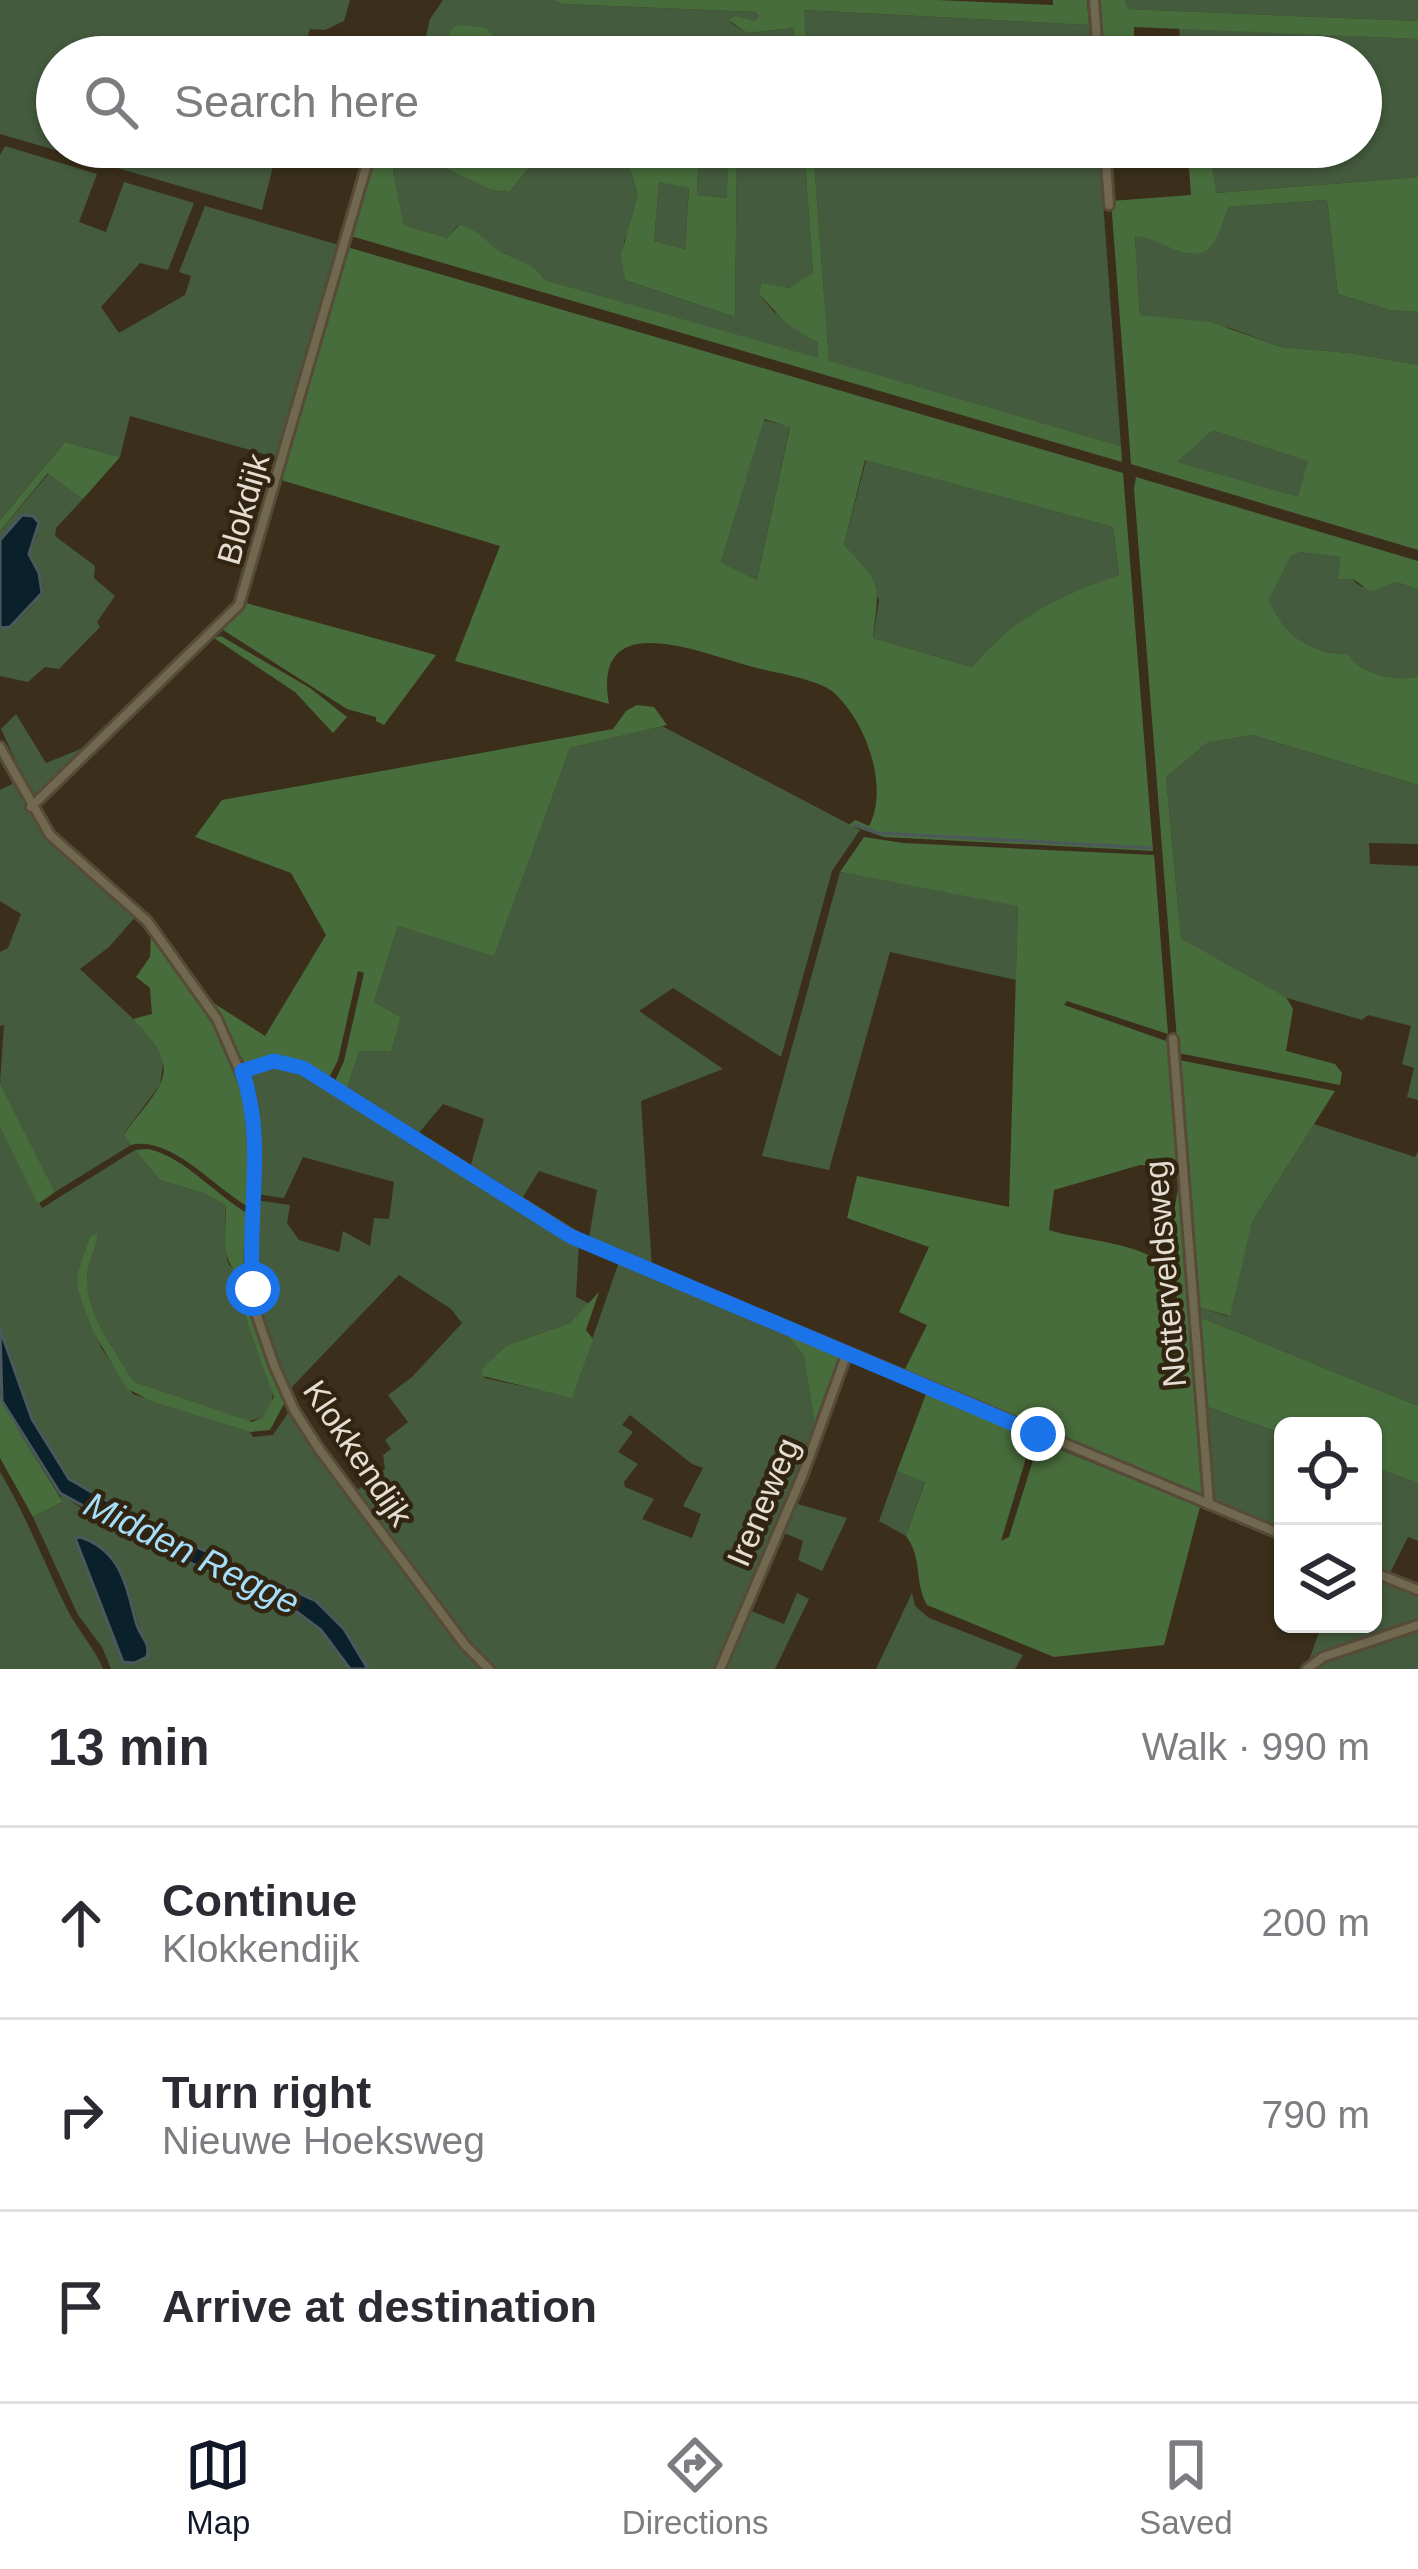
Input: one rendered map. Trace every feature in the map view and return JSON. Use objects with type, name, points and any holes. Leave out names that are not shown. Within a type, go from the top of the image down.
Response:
[{"type":"street","points":[[1094,0],[1097,36]]},
{"type":"street","name":"Blokdijk","points":[[31,807],[239,605],[366,168]]},
{"type":"street","points":[[1106,168],[1109,205]]},
{"type":"street","name":"Klokkendijk","points":[[0,747],[50,835],[147,921],[218,1019],[242,1071],[254,1121],[253,1289],[274,1365],[294,1410],[319,1449],[465,1646],[489,1669]]},
{"type":"street","name":"Notterveldsweg","points":[[1173,1039],[1209,1504]]},
{"type":"street","points":[[242,1071],[274,1061],[303,1068],[570,1236],[1274,1530]]},
{"type":"street","name":"Ireneweg","points":[[720,1669],[803,1474],[847,1353]]},
{"type":"street","points":[[1382,1576],[1418,1590]]},
{"type":"street","points":[[1307,1669],[1323,1657],[1418,1625]]},
{"type":"green space","points":[[0,0],[350,0],[344,21],[325,30],[310,29],[308,36],[36,36],[36,144],[0,134]]},
{"type":"green space","points":[[443,0],[551,0],[755,12],[759,16],[755,21],[730,22],[747,33],[795,28],[796,36],[490,36],[452,28],[448,36],[426,36],[430,19]]},
{"type":"green space","points":[[551,0],[937,0],[1053,5],[1053,0],[1087,0],[1089,25],[804,10],[805,36],[795,36],[794,28],[747,33],[729,20],[735,16],[755,21],[759,16],[755,12]]},
{"type":"green space","points":[[1097,0],[1125,0],[1127,9],[1418,21],[1418,39],[1134,27],[1134,36],[1100,36]]},
{"type":"green space","points":[[1125,0],[1418,0],[1418,21],[1126,9]]},
{"type":"green space","points":[[803,10],[1089,25],[1090,36],[805,36]]},
{"type":"green space","points":[[452,28],[485,28],[494,36],[448,36]]},
{"type":"green space","points":[[1179,28],[1353,36],[1180,36]]},
{"type":"green space","points":[[1382,37],[1418,39],[1418,177],[1215,193],[1212,168],[1382,168]]},
{"type":"green space","points":[[5,146],[36,155],[36,168],[77,168],[97,174],[79,222],[106,232],[124,182],[194,203],[168,270],[140,263],[101,307],[119,333],[185,295],[191,276],[179,272],[205,206],[339,245],[278,458],[130,416],[120,457],[65,442],[0,520],[0,155]]},
{"type":"green space","points":[[117,168],[273,168],[262,210]]},
{"type":"green space","points":[[369,168],[394,168],[404,225],[447,238],[459,225],[466,227],[531,266],[545,280],[818,358],[818,343],[787,324],[759,294],[762,283],[790,288],[813,272],[806,168],[815,168],[829,361],[1121,446],[1122,462],[351,236]]},
{"type":"green space","points":[[394,168],[447,168],[491,190],[510,192],[528,168],[630,168],[638,195],[624,241],[625,280],[735,317],[737,168],[806,168],[813,272],[791,288],[771,286],[759,294],[773,311],[818,343],[819,359],[545,280],[465,227],[458,225],[447,238],[404,225]]},
{"type":"green space","points":[[529,168],[510,192],[491,190],[447,169]]},
{"type":"green space","points":[[630,168],[698,168],[697,195],[727,198],[728,168],[737,168],[735,317],[625,280],[621,255],[638,195]],"holes":[[[659,182],[689,188],[685,249],[654,241]]]},
{"type":"green space","points":[[698,168],[729,168],[728,198],[697,195]]},
{"type":"green space","points":[[815,168],[1101,168],[1121,446],[829,362]]},
{"type":"green space","points":[[1189,168],[1212,168],[1216,193],[1418,177],[1418,312],[1389,310],[1338,294],[1327,200],[1229,207],[1212,245],[1194,254],[1135,237],[1140,315],[1210,322],[1281,347],[1418,365],[1418,550],[1131,464],[1111,201],[1191,195]],"holes":[[[1213,430],[1308,461],[1298,497],[1177,462]]]},
{"type":"green space","points":[[659,181],[689,187],[685,249],[654,241]]},
{"type":"green space","points":[[1327,200],[1338,294],[1389,310],[1418,312],[1418,365],[1281,347],[1230,328],[1140,315],[1135,237],[1193,254],[1214,242],[1229,207]]},
{"type":"green space","points":[[347,247],[1123,473],[1153,851],[884,837],[849,825],[855,820],[869,826],[875,810],[871,754],[844,703],[832,691],[805,679],[681,647],[633,645],[617,654],[608,673],[609,704],[455,661],[500,546],[281,480]],"holes":[[[764,419],[790,427],[757,580],[721,562]],[[865,460],[1113,527],[1119,575],[1021,621],[972,667],[873,638],[875,587],[844,545]]]},
{"type":"green space","points":[[762,420],[790,426],[757,580],[721,562]]},
{"type":"green space","points":[[1214,429],[1309,461],[1298,498],[1176,462]]},
{"type":"green space","points":[[65,442],[120,457],[83,499],[48,473],[0,531],[0,520]]},
{"type":"green space","points":[[866,460],[1113,527],[1119,575],[1021,622],[972,667],[873,638],[879,600],[844,545]]},
{"type":"green space","points":[[50,472],[83,499],[56,528],[55,536],[95,566],[94,578],[115,596],[97,622],[100,627],[59,669],[45,667],[28,682],[0,676],[0,628],[26,613],[43,587],[29,554],[38,534],[21,515],[0,540],[0,531]]},
{"type":"green space","points":[[1136,477],[1418,561],[1418,590],[1397,582],[1370,591],[1353,579],[1338,579],[1341,557],[1300,552],[1291,556],[1269,599],[1281,622],[1311,646],[1348,654],[1379,675],[1418,676],[1418,785],[1252,735],[1207,743],[1166,777],[1181,938],[1286,997],[1293,1009],[1286,1051],[1335,1064],[1342,1073],[1340,1085],[1178,1053]]},
{"type":"green space","points":[[1300,552],[1341,557],[1361,586],[1376,588],[1397,582],[1418,590],[1418,676],[1379,675],[1347,654],[1322,651],[1289,632],[1268,599],[1291,556]]},
{"type":"green space","points":[[246,603],[436,655],[384,725],[376,717],[347,709],[223,630]]},
{"type":"green space","points":[[221,636],[310,688],[347,717],[333,733],[295,692],[214,638]]},
{"type":"green space","points":[[637,705],[654,707],[667,725],[570,748],[494,956],[398,926],[374,1002],[401,1017],[391,1051],[359,1051],[347,1088],[335,1081],[364,973],[358,971],[338,1060],[329,1078],[289,1059],[245,1064],[212,1002],[265,1036],[326,935],[291,873],[195,837],[222,800],[613,729]]},
{"type":"green space","points":[[16,714],[46,763],[93,744],[34,800],[1,729]]},
{"type":"green space","points":[[662,726],[860,830],[832,871],[781,1057],[673,988],[639,1011],[723,1069],[641,1101],[652,1268],[589,1238],[597,1190],[539,1171],[521,1200],[470,1168],[484,1119],[443,1104],[418,1134],[347,1088],[359,1050],[391,1050],[401,1017],[374,1002],[398,926],[494,955],[570,748]]},
{"type":"green space","points":[[1252,735],[1418,785],[1418,844],[1369,843],[1370,864],[1418,866],[1418,1100],[1407,1097],[1414,1068],[1402,1064],[1411,1026],[1368,1015],[1362,1020],[1287,998],[1181,938],[1166,777],[1207,743]]},
{"type":"green space","points":[[14,783],[38,826],[137,915],[109,947],[80,969],[144,1029],[164,1057],[160,1085],[124,1133],[131,1145],[55,1192],[0,1083],[4,1025],[0,1026],[0,952],[8,948],[21,914],[0,901],[0,790]]},
{"type":"green space","points":[[864,837],[1154,855],[1168,1034],[1067,1001],[1064,1005],[1169,1042],[1178,1168],[1140,1165],[1054,1190],[1049,1230],[1125,1246],[1152,1257],[1166,1273],[1166,1303],[1177,1305],[1173,1218],[1179,1183],[1204,1499],[903,1373],[927,1325],[899,1312],[929,1247],[847,1218],[857,1176],[1009,1207],[1018,906],[840,872]]},
{"type":"green space","points":[[840,872],[1018,905],[1016,980],[890,952],[829,1170],[762,1156]]},
{"type":"green space","points":[[151,931],[216,1028],[241,1088],[249,1161],[247,1206],[176,1155],[146,1144],[131,1145],[124,1134],[163,1077],[159,1052],[133,1019],[152,1014],[150,988],[136,977],[150,957]]},
{"type":"green space","points":[[1179,1060],[1335,1091],[1252,1222],[1230,1316],[1197,1307]]},
{"type":"green space","points":[[281,1064],[303,1071],[579,1243],[576,1297],[590,1304],[570,1323],[507,1345],[482,1370],[485,1378],[572,1397],[619,1262],[784,1332],[804,1356],[815,1428],[717,1669],[495,1669],[469,1644],[355,1492],[385,1469],[383,1455],[391,1449],[385,1440],[408,1422],[388,1395],[412,1377],[462,1323],[451,1309],[399,1275],[290,1389],[257,1298],[255,1200],[290,1205],[287,1223],[299,1240],[339,1252],[343,1231],[370,1246],[374,1218],[389,1219],[394,1182],[303,1157],[284,1198],[256,1194],[258,1130],[248,1073]],"holes":[[[630,1415],[703,1468],[683,1506],[701,1514],[692,1538],[642,1519],[654,1499],[625,1487],[638,1464],[618,1452],[633,1432],[622,1425]]]},
{"type":"green space","points":[[0,1083],[55,1192],[38,1204],[0,1127]]},
{"type":"green space","points":[[1314,1124],[1415,1157],[1418,1151],[1418,1406],[1197,1316],[1197,1307],[1227,1316],[1252,1222]]},
{"type":"green space","points":[[0,1127],[42,1208],[135,1150],[160,1180],[225,1205],[227,1259],[245,1276],[247,1284],[240,1286],[249,1329],[273,1391],[263,1417],[246,1422],[134,1382],[103,1332],[87,1291],[98,1239],[78,1291],[102,1349],[133,1394],[250,1432],[253,1437],[273,1435],[290,1410],[304,1437],[481,1669],[368,1669],[344,1629],[316,1601],[152,1527],[69,1479],[32,1419],[0,1329]]},
{"type":"green space","points":[[148,1149],[174,1160],[247,1213],[245,1276],[227,1256],[225,1205],[160,1180],[135,1150]]},
{"type":"green space","points":[[97,1233],[87,1273],[88,1293],[104,1333],[134,1382],[252,1422],[263,1417],[274,1397],[249,1329],[240,1290],[247,1284],[261,1343],[285,1402],[270,1430],[250,1432],[151,1401],[126,1388],[93,1331],[78,1291],[77,1276],[90,1237]]},
{"type":"green space","points":[[599,1292],[586,1330],[593,1339],[572,1398],[483,1376],[481,1370],[507,1345],[570,1323]]},
{"type":"green space","points":[[1197,1316],[1418,1406],[1418,1483],[1382,1470],[1382,1417],[1274,1417],[1274,1431],[1205,1406]]},
{"type":"green space","points":[[784,1332],[840,1356],[815,1428],[804,1356]]},
{"type":"green space","points":[[0,1393],[63,1502],[33,1517],[0,1458]]},
{"type":"green space","points":[[926,1394],[1032,1438],[1001,1541],[1009,1537],[1039,1441],[1200,1507],[1164,1645],[1054,1657],[927,1605],[915,1553],[906,1536],[925,1482],[897,1471]]},
{"type":"green space","points":[[1205,1406],[1274,1431],[1274,1528],[1216,1504]]},
{"type":"green space","points":[[1382,1470],[1418,1483],[1418,1541],[1408,1537],[1389,1575],[1382,1572]]},
{"type":"green space","points":[[897,1471],[925,1481],[906,1536],[879,1521]]},
{"type":"green space","points":[[0,1472],[68,1611],[103,1669],[0,1669]]},
{"type":"green space","points":[[60,1493],[127,1535],[286,1605],[323,1632],[350,1669],[111,1669],[102,1647],[78,1615],[33,1517],[62,1503]],"holes":[[[75,1539],[96,1549],[120,1571],[149,1648],[123,1662]]]},
{"type":"green space","points":[[794,1503],[847,1518],[822,1571],[798,1560],[803,1541],[782,1532]]},
{"type":"green space","points":[[1382,1581],[1418,1595],[1418,1621],[1309,1660],[1319,1633],[1382,1633]]},
{"type":"green space","points":[[797,1593],[809,1599],[775,1669],[724,1669],[749,1610],[784,1624]]},
{"type":"green space","points":[[912,1593],[915,1606],[929,1618],[1023,1655],[1015,1669],[876,1669]]},
{"type":"green space","points":[[1418,1630],[1418,1669],[1313,1669],[1323,1663]]},
{"type":"water","points":[[22,515],[33,516],[39,523],[29,554],[42,593],[10,627],[0,628],[0,540]]},
{"type":"water","name":"Midden Regge","points":[[0,1329],[32,1419],[69,1479],[152,1527],[316,1601],[344,1629],[368,1669],[350,1669],[321,1630],[293,1609],[171,1554],[60,1493],[2,1401]]},
{"type":"water","points":[[75,1538],[105,1551],[120,1570],[147,1657],[123,1662]]},
{"type":"waterway","points":[[854,824],[878,833],[1150,848]]},
{"type":"route","points":[[253,1289],[254,1121],[242,1071],[284,1062],[303,1068],[570,1236],[1038,1434]]}]
